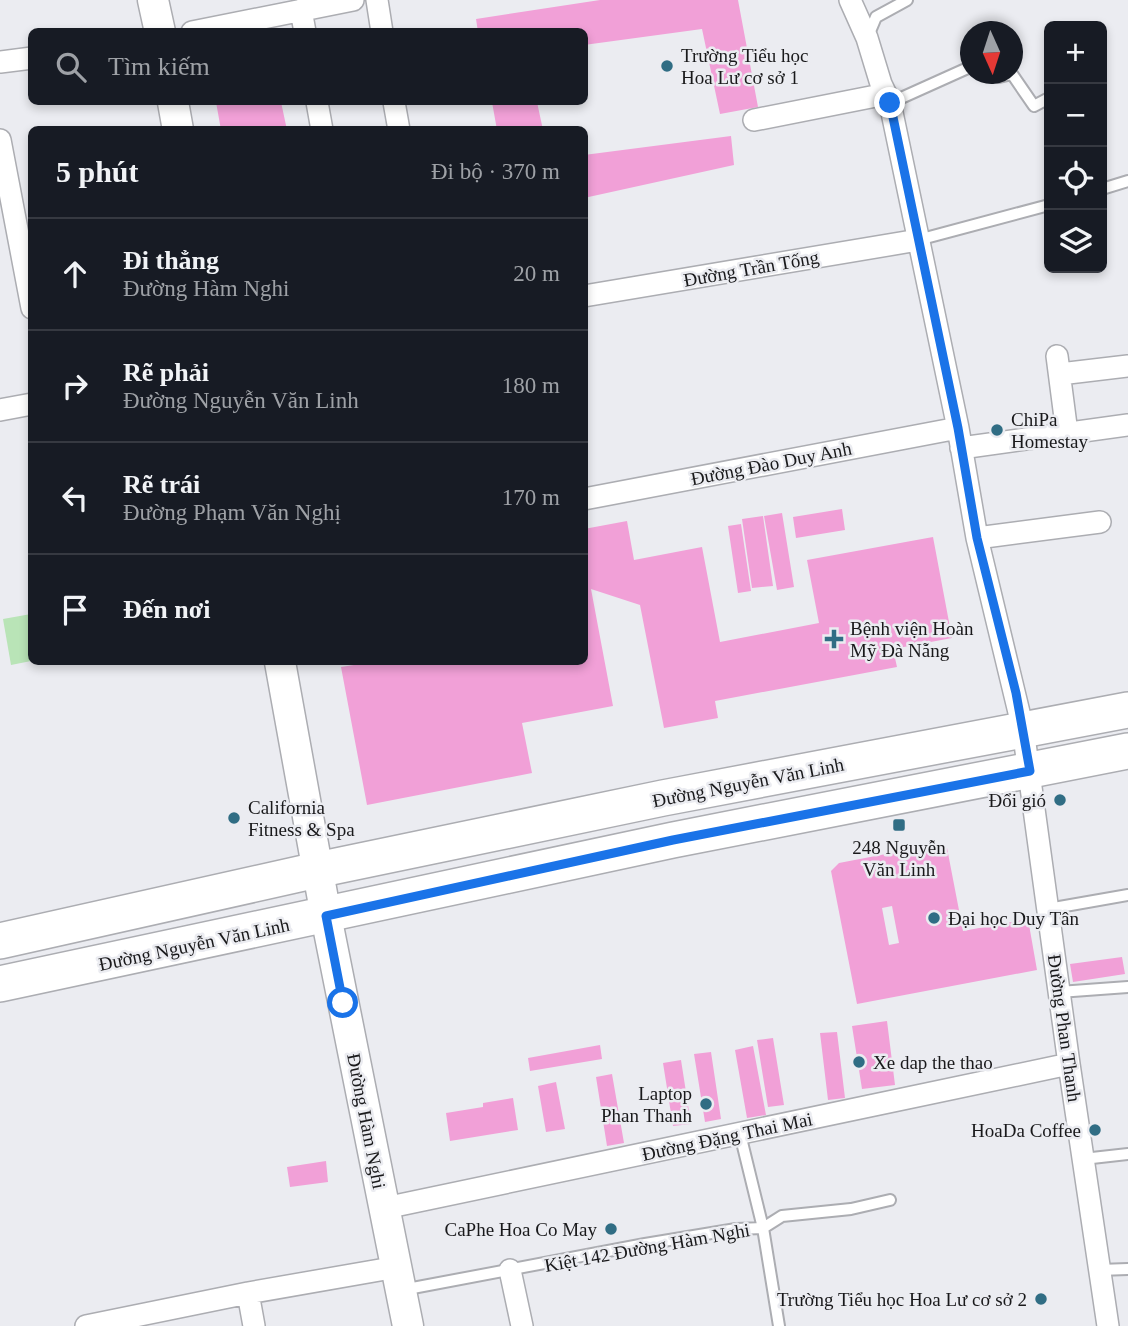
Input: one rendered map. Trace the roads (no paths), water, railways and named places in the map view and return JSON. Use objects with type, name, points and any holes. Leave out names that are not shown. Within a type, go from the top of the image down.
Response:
[{"type":"main road","points":[[153,0],[159,28]]},
{"type":"main road","points":[[174,105],[177,126]]},
{"type":"main road","name":"Đường Hàm Nghi","points":[[281,665],[317,870],[408,1326]]},
{"type":"main road","name":"Đường Nguyễn Văn Linh","points":[[0,942],[317,870],[663,798],[1128,710]]},
{"type":"main road","name":"Đường Nguyễn Văn Linh","points":[[0,984],[673,840],[1128,751]]},
{"type":"street","points":[[204,28],[265,8],[301,10],[353,0]]},
{"type":"street","points":[[377,0],[381,28]]},
{"type":"street","name":"Đường Phan Thanh","points":[[850,0],[867,38],[888,99],[960,438],[977,538],[1023,729],[1108,1326]]},
{"type":"street","points":[[301,10],[303,28]]},
{"type":"street","points":[[0,62],[28,58]]},
{"type":"street","points":[[754,120],[888,99]]},
{"type":"street","points":[[318,105],[321,126]]},
{"type":"street","points":[[395,105],[398,126]]},
{"type":"street","points":[[0,140],[28,287]]},
{"type":"street","name":"Đường Trần Tống","points":[[588,295],[918,240]]},
{"type":"street","points":[[1067,433],[1058,365],[1128,366]]},
{"type":"street","points":[[0,410],[28,405]]},
{"type":"street","name":"Đường Đào Duy Anh","points":[[588,498],[960,438],[1067,433],[1128,425]]},
{"type":"street","points":[[977,538],[1100,522]]},
{"type":"street","name":"Đường Đặng Thai Mai","points":[[385,1208],[1069,1064]]},
{"type":"street","points":[[510,1270],[522,1326]]},
{"type":"street","points":[[86,1326],[117,1323],[248,1293],[399,1279]]},
{"type":"street","points":[[248,1293],[254,1326]]},
{"type":"lane","points":[[867,38],[876,17],[908,0]]},
{"type":"lane","points":[[888,99],[960,71]]},
{"type":"lane","points":[[1019,84],[1034,106],[1044,101]]},
{"type":"lane","points":[[1107,188],[1127,185]]},
{"type":"lane","points":[[918,240],[1044,206]]},
{"type":"lane","points":[[1048,909],[1128,895]]},
{"type":"lane","points":[[1059,992],[1128,987]]},
{"type":"lane","points":[[740,1134],[763,1227],[779,1326]]},
{"type":"lane","points":[[1083,1159],[1128,1154]]},
{"type":"lane","name":"Kiệt 142 Đường Hàm Nghi","points":[[399,1279],[510,1270],[671,1240],[763,1227],[782,1216],[851,1209],[890,1200]]},
{"type":"lane","points":[[1099,1270],[1128,1269]]},
{"type":"place","name":"Trường Tiểu học Hoa Lư cơ sở 1","points":[[667,66]]},
{"type":"place","name":"ChiPa Homestay","points":[[997,430]]},
{"type":"place","name":"Bệnh viện Hoàn Mỹ Đà Nẵng","points":[[834,639]]},
{"type":"place","name":"Đổi gió","points":[[1060,800]]},
{"type":"place","name":"California Fitness & Spa","points":[[234,818]]},
{"type":"place","name":"248 Nguyễn Văn Linh","points":[[899,825]]},
{"type":"place","name":"Đại học Duy Tân","points":[[934,918]]},
{"type":"place","name":"Xe dap the thao","points":[[859,1062]]},
{"type":"place","name":"Laptop Phan Thanh","points":[[706,1104]]},
{"type":"place","name":"HoaDa Coffee","points":[[1095,1130]]},
{"type":"place","name":"CaPhe Hoa Co May","points":[[611,1229]]},
{"type":"place","name":"Trường Tiểu học Hoa Lư cơ sở 2","points":[[1041,1299]]}]
